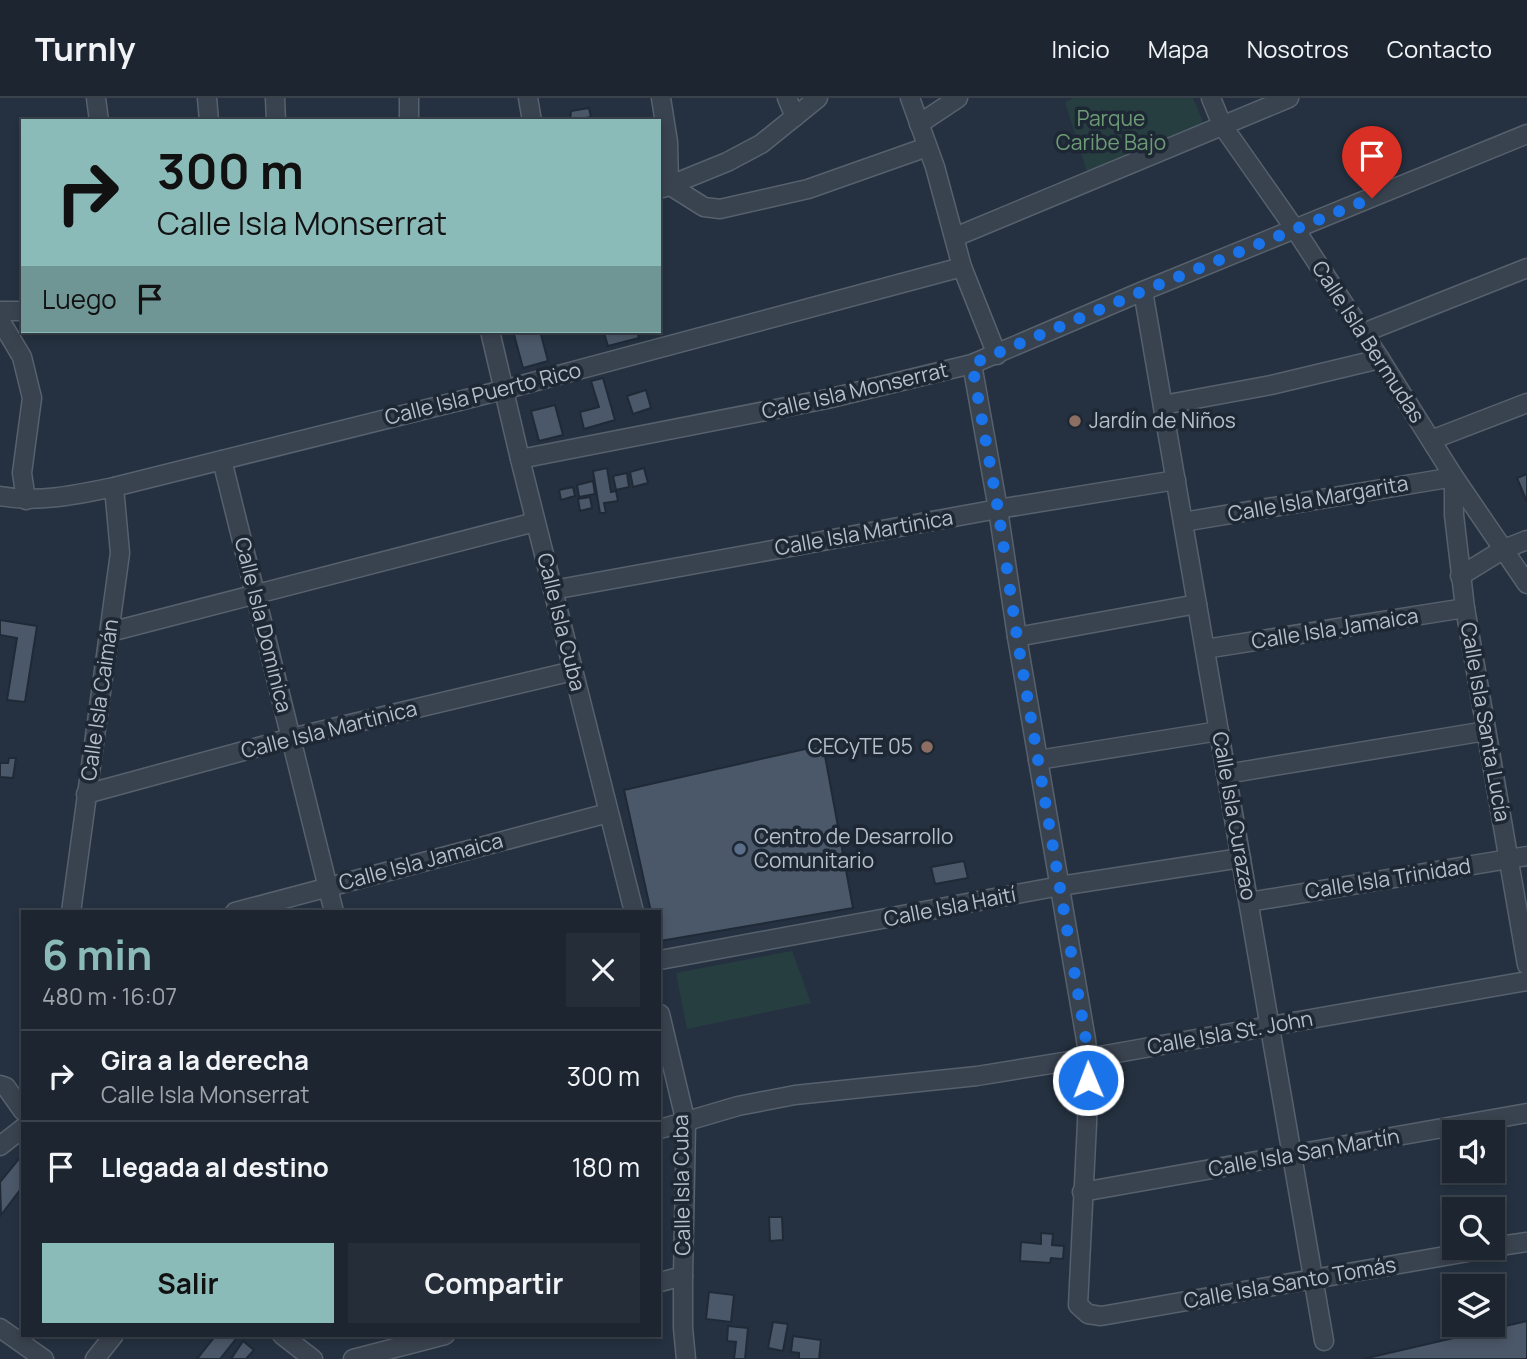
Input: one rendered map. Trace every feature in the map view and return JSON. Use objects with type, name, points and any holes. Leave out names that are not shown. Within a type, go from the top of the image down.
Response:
[{"type":"street","points":[[96,98],[99,119]]},
{"type":"street","points":[[206,98],[209,119]]},
{"type":"street","points":[[275,98],[276,119]]},
{"type":"street","points":[[409,98],[409,119]]},
{"type":"street","points":[[528,98],[532,119]]},
{"type":"street","points":[[661,98],[668,142],[665,187]]},
{"type":"street","points":[[787,98],[795,117]]},
{"type":"street","points":[[665,187],[727,162],[761,144],[818,98]]},
{"type":"street","points":[[910,98],[955,237],[961,267],[997,355]]},
{"type":"street","points":[[919,124],[958,98]]},
{"type":"street","name":"Calle Isla Bermudas","points":[[1211,98],[1222,125],[1295,229],[1454,477],[1527,584]]},
{"type":"street","points":[[955,237],[1289,98]]},
{"type":"street","name":"Calle Isla Monserrat","points":[[520,460],[827,399],[972,364],[1527,134]]},
{"type":"street","points":[[665,187],[704,206],[720,209],[808,189],[927,147]]},
{"type":"street","name":"Calle Isla Puerto Rico","points":[[0,496],[26,500],[58,498],[114,487],[503,390],[961,267]]},
{"type":"street","points":[[1363,333],[1527,268]]},
{"type":"street","name":"Calle Isla Curazao","points":[[1143,291],[1324,1341]]},
{"type":"street","points":[[0,311],[21,311]]},
{"type":"street","points":[[0,320],[22,357],[32,398],[22,473],[26,500]]},
{"type":"street","name":"Calle Isla Cuba","points":[[491,333],[535,522],[633,910]]},
{"type":"street","points":[[1163,405],[1271,385],[1380,359]]},
{"type":"street","points":[[972,364],[1088,1058],[1082,1192]]},
{"type":"street","points":[[1431,440],[1527,403]]},
{"type":"street","name":"Calle Isla Dominica","points":[[222,460],[334,910]]},
{"type":"street","name":"Calle Isla Margarita","points":[[1183,522],[1454,477]]},
{"type":"street","name":"Calle Isla Santa Lucía","points":[[1454,477],[1454,515],[1460,576],[1527,965]]},
{"type":"street","name":"Calle Isla Martinica","points":[[553,590],[998,509],[1176,480]]},
{"type":"street","name":"Calle Isla Caimán","points":[[71,910],[120,553],[114,487]]},
{"type":"street","points":[[110,632],[535,522]]},
{"type":"street","points":[[1460,576],[1504,549],[1527,540]]},
{"type":"street","points":[[1017,637],[1197,604]]},
{"type":"street","name":"Calle Isla Jamaica","points":[[1205,649],[1465,608]]},
{"type":"street","name":"Calle Isla Martinica","points":[[86,794],[291,738],[573,670]]},
{"type":"street","points":[[1038,761],[1219,731]]},
{"type":"street","points":[[1226,774],[1486,731]]},
{"type":"street","name":"Calle Isla Jamaica","points":[[242,910],[608,813]]},
{"type":"street","name":"Calle Isla Trinidad","points":[[1249,902],[1527,856]]},
{"type":"street","name":"Calle Isla Haití","points":[[661,960],[1060,886],[1241,858]]},
{"type":"street","name":"Calle Isla St. John","points":[[661,1129],[738,1106],[795,1095],[964,1077],[1088,1058],[1527,981]]},
{"type":"street","name":"Calle Isla Cuba","points":[[661,1018],[686,1123],[683,1276],[686,1359]]},
{"type":"street","points":[[0,1085],[6,1087],[21,1108]]},
{"type":"street","name":"Calle Isla San Martín","points":[[1082,1192],[1527,1113]]},
{"type":"street","points":[[0,1146],[21,1130]]},
{"type":"street","name":"Calle Isla Santo Tomás","points":[[1082,1192],[1078,1305],[1088,1314],[1101,1316],[1442,1257]]},
{"type":"street","name":"Calle Isla Santo Tomás","points":[[1505,1245],[1527,1241]]},
{"type":"street","points":[[661,1282],[683,1276]]},
{"type":"street","points":[[0,1328],[44,1359]]},
{"type":"street","points":[[95,1359],[112,1337]]},
{"type":"street","points":[[285,1337],[313,1359]]},
{"type":"street","points":[[353,1359],[437,1337]]},
{"type":"green space","name":"Parque Caribe Bajo","points":[[1074,98],[1193,98],[1205,127],[1089,178],[1065,102]]},
{"type":"green space","points":[[792,951],[811,1003],[687,1029],[676,973]]},
{"type":"building","points":[[589,108],[591,117],[570,119],[571,111]]},
{"type":"building","points":[[514,333],[541,333],[548,361],[523,368]]},
{"type":"building","points":[[604,333],[638,333],[639,338],[608,346]]},
{"type":"building","points":[[603,378],[615,420],[584,429],[580,412],[599,407],[591,381]]},
{"type":"building","points":[[646,390],[651,408],[633,414],[627,396]]},
{"type":"building","points":[[555,405],[563,435],[539,441],[531,411]]},
{"type":"building","points":[[607,468],[611,492],[616,491],[618,501],[604,503],[606,513],[600,513],[593,471]]},
{"type":"building","points":[[644,468],[648,483],[633,487],[630,472]]},
{"type":"building","points":[[627,473],[629,487],[616,490],[613,476]]},
{"type":"building","points":[[1527,474],[1527,502],[1517,478]]},
{"type":"building","points":[[593,481],[595,494],[579,497],[577,485]]},
{"type":"building","points":[[573,487],[575,496],[561,500],[559,490]]},
{"type":"building","points":[[590,497],[592,508],[580,511],[578,499]]},
{"type":"building","points":[[0,620],[37,626],[25,702],[7,700],[17,638],[0,635]]},
{"type":"building","name":"Centro de Desarrollo Comunitario","points":[[823,745],[853,908],[661,941],[661,910],[651,910],[624,790]]},
{"type":"building","points":[[9,758],[16,758],[13,778],[0,777],[0,763],[8,763]]},
{"type":"building","points":[[964,861],[968,878],[935,884],[931,867]]},
{"type":"building","points":[[21,1156],[21,1189],[1,1215],[0,1182]]},
{"type":"building","points":[[769,1217],[782,1217],[783,1240],[770,1241]]},
{"type":"building","points":[[1041,1233],[1053,1234],[1052,1245],[1064,1246],[1063,1259],[1051,1258],[1050,1263],[1020,1261],[1021,1242],[1041,1244]]},
{"type":"building","points":[[709,1292],[734,1295],[731,1322],[706,1319]]},
{"type":"building","points":[[1527,1321],[1527,1359],[1363,1359],[1458,1337],[1505,1337],[1505,1326]]},
{"type":"building","points":[[773,1322],[788,1324],[783,1351],[768,1348]]},
{"type":"building","points":[[728,1326],[748,1328],[745,1359],[734,1359],[736,1342],[727,1341]]},
{"type":"building","points":[[793,1336],[821,1340],[819,1359],[799,1359],[799,1353],[791,1352]]},
{"type":"building","points":[[214,1337],[237,1337],[220,1359],[197,1359]]},
{"type":"building","points":[[243,1341],[254,1350],[246,1359],[231,1359]]},
{"type":"place","name":"Jardín de Niños","points":[[1075,421]]},
{"type":"place","name":"CECyTE 05","points":[[927,747]]},
{"type":"place","name":"Centro de Desarrollo Comunitario","points":[[740,849]]},
{"type":"route","points":[[1088,1080],[1086,1040],[972,364],[1372,198]]}]
